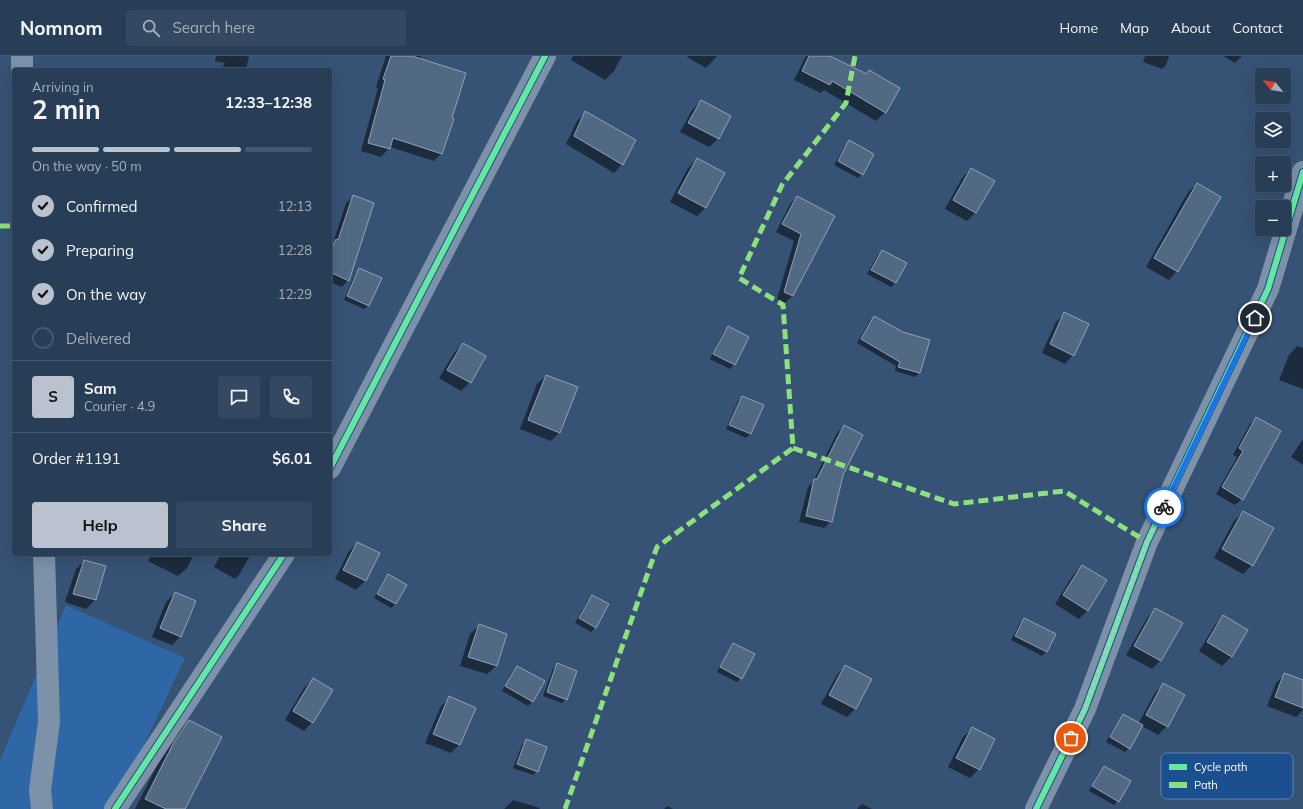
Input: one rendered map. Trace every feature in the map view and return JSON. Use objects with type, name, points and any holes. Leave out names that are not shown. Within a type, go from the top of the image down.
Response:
[{"type":"street","points":[[22,56],[22,68]]},
{"type":"street","points":[[332,464],[545,56]]},
{"type":"street","points":[[1036,809],[1084,709],[1147,542],[1268,289],[1303,172]]},
{"type":"street","points":[[42,809],[40,790],[49,722],[44,556]]},
{"type":"street","points":[[115,809],[283,556]]},
{"type":"shaded area","points":[[66,605],[185,658],[114,809],[0,809],[0,760]]},
{"type":"building","points":[[391,56],[412,56],[466,73],[452,118],[454,119],[442,154],[393,138],[390,149],[368,143],[385,80],[383,79]]},
{"type":"building","points":[[809,56],[830,56],[867,74],[869,70],[900,88],[886,113],[832,81],[830,85],[802,71]]},
{"type":"building","points":[[701,100],[731,116],[719,139],[688,123]]},
{"type":"building","points":[[585,111],[636,140],[623,165],[574,136]]},
{"type":"building","points":[[849,140],[874,154],[863,175],[838,161]]},
{"type":"building","points":[[697,158],[725,173],[706,208],[678,193]]},
{"type":"building","points":[[971,168],[995,181],[976,213],[953,200]]},
{"type":"building","points":[[1197,183],[1221,197],[1178,272],[1154,258]]},
{"type":"building","points":[[353,195],[374,203],[349,281],[332,273],[332,247],[336,239],[338,240]]},
{"type":"building","points":[[797,196],[835,216],[793,296],[784,292],[801,234],[782,224]]},
{"type":"building","points":[[882,250],[907,263],[896,283],[871,270]]},
{"type":"building","points":[[359,268],[382,278],[369,306],[347,296]]},
{"type":"building","points":[[1064,312],[1089,324],[1074,356],[1050,344]]},
{"type":"building","points":[[874,316],[903,332],[930,340],[920,373],[898,367],[900,362],[861,339]]},
{"type":"building","points":[[728,326],[749,337],[735,365],[713,354]]},
{"type":"building","points":[[463,343],[486,356],[471,383],[447,370]]},
{"type":"building","points":[[546,375],[578,387],[560,433],[528,420]]},
{"type":"building","points":[[742,396],[764,405],[751,434],[729,425]]},
{"type":"building","points":[[1256,417],[1281,431],[1243,500],[1222,487],[1243,451],[1239,448]]},
{"type":"building","points":[[844,425],[863,435],[843,475],[832,522],[806,516],[814,479],[817,479]]},
{"type":"building","points":[[1243,511],[1274,528],[1253,566],[1222,549]]},
{"type":"building","points":[[357,542],[380,553],[366,581],[343,570]]},
{"type":"building","points":[[84,560],[106,566],[96,600],[73,594]]},
{"type":"building","points":[[1082,565],[1107,580],[1088,611],[1063,595]]},
{"type":"building","points":[[388,574],[407,585],[396,604],[377,594]]},
{"type":"building","points":[[175,592],[196,601],[181,637],[160,628]]},
{"type":"building","points":[[592,595],[609,604],[596,628],[579,618]]},
{"type":"building","points":[[1155,608],[1183,623],[1161,661],[1134,646]]},
{"type":"building","points":[[1223,615],[1248,630],[1232,657],[1207,642]]},
{"type":"building","points":[[1024,618],[1056,634],[1047,652],[1015,636]]},
{"type":"building","points":[[479,624],[507,634],[497,666],[468,657]]},
{"type":"building","points":[[733,643],[755,654],[742,679],[720,667]]},
{"type":"building","points":[[557,663],[577,671],[567,700],[547,692]]},
{"type":"building","points":[[845,665],[872,679],[856,709],[829,695]]},
{"type":"building","points":[[517,666],[545,681],[533,702],[505,686]]},
{"type":"building","points":[[1284,673],[1303,680],[1303,708],[1275,697]]},
{"type":"building","points":[[313,678],[333,690],[313,723],[293,711]]},
{"type":"building","points":[[1163,683],[1185,695],[1168,727],[1146,715]]},
{"type":"building","points":[[449,696],[476,708],[460,745],[433,734]]},
{"type":"building","points":[[1123,714],[1143,725],[1130,749],[1110,737]]},
{"type":"building","points":[[189,720],[222,737],[185,809],[166,809],[145,799],[174,742]]},
{"type":"building","points":[[972,727],[995,739],[980,770],[956,758]]},
{"type":"building","points":[[526,739],[547,747],[538,772],[517,764]]},
{"type":"building","points":[[1104,766],[1131,781],[1119,802],[1092,786]]},
{"type":"marked path","points":[[565,809],[657,547],[793,448],[783,305],[739,278],[782,185],[846,103],[855,56]]},
{"type":"marked path","points":[[0,226],[12,226]]},
{"type":"marked path","points":[[793,448],[954,504],[1064,491],[1147,542]]},
{"type":"cycle path","points":[[332,464],[545,56]]},
{"type":"cycle path","points":[[1036,809],[1085,709],[1147,542],[1268,289],[1303,172]]},
{"type":"cycle path","points":[[115,809],[283,556]]},
{"type":"way so far","points":[[1071,738],[1084,709],[1147,542],[1164,507]]},
{"type":"route","points":[[1164,507],[1255,318]]}]
